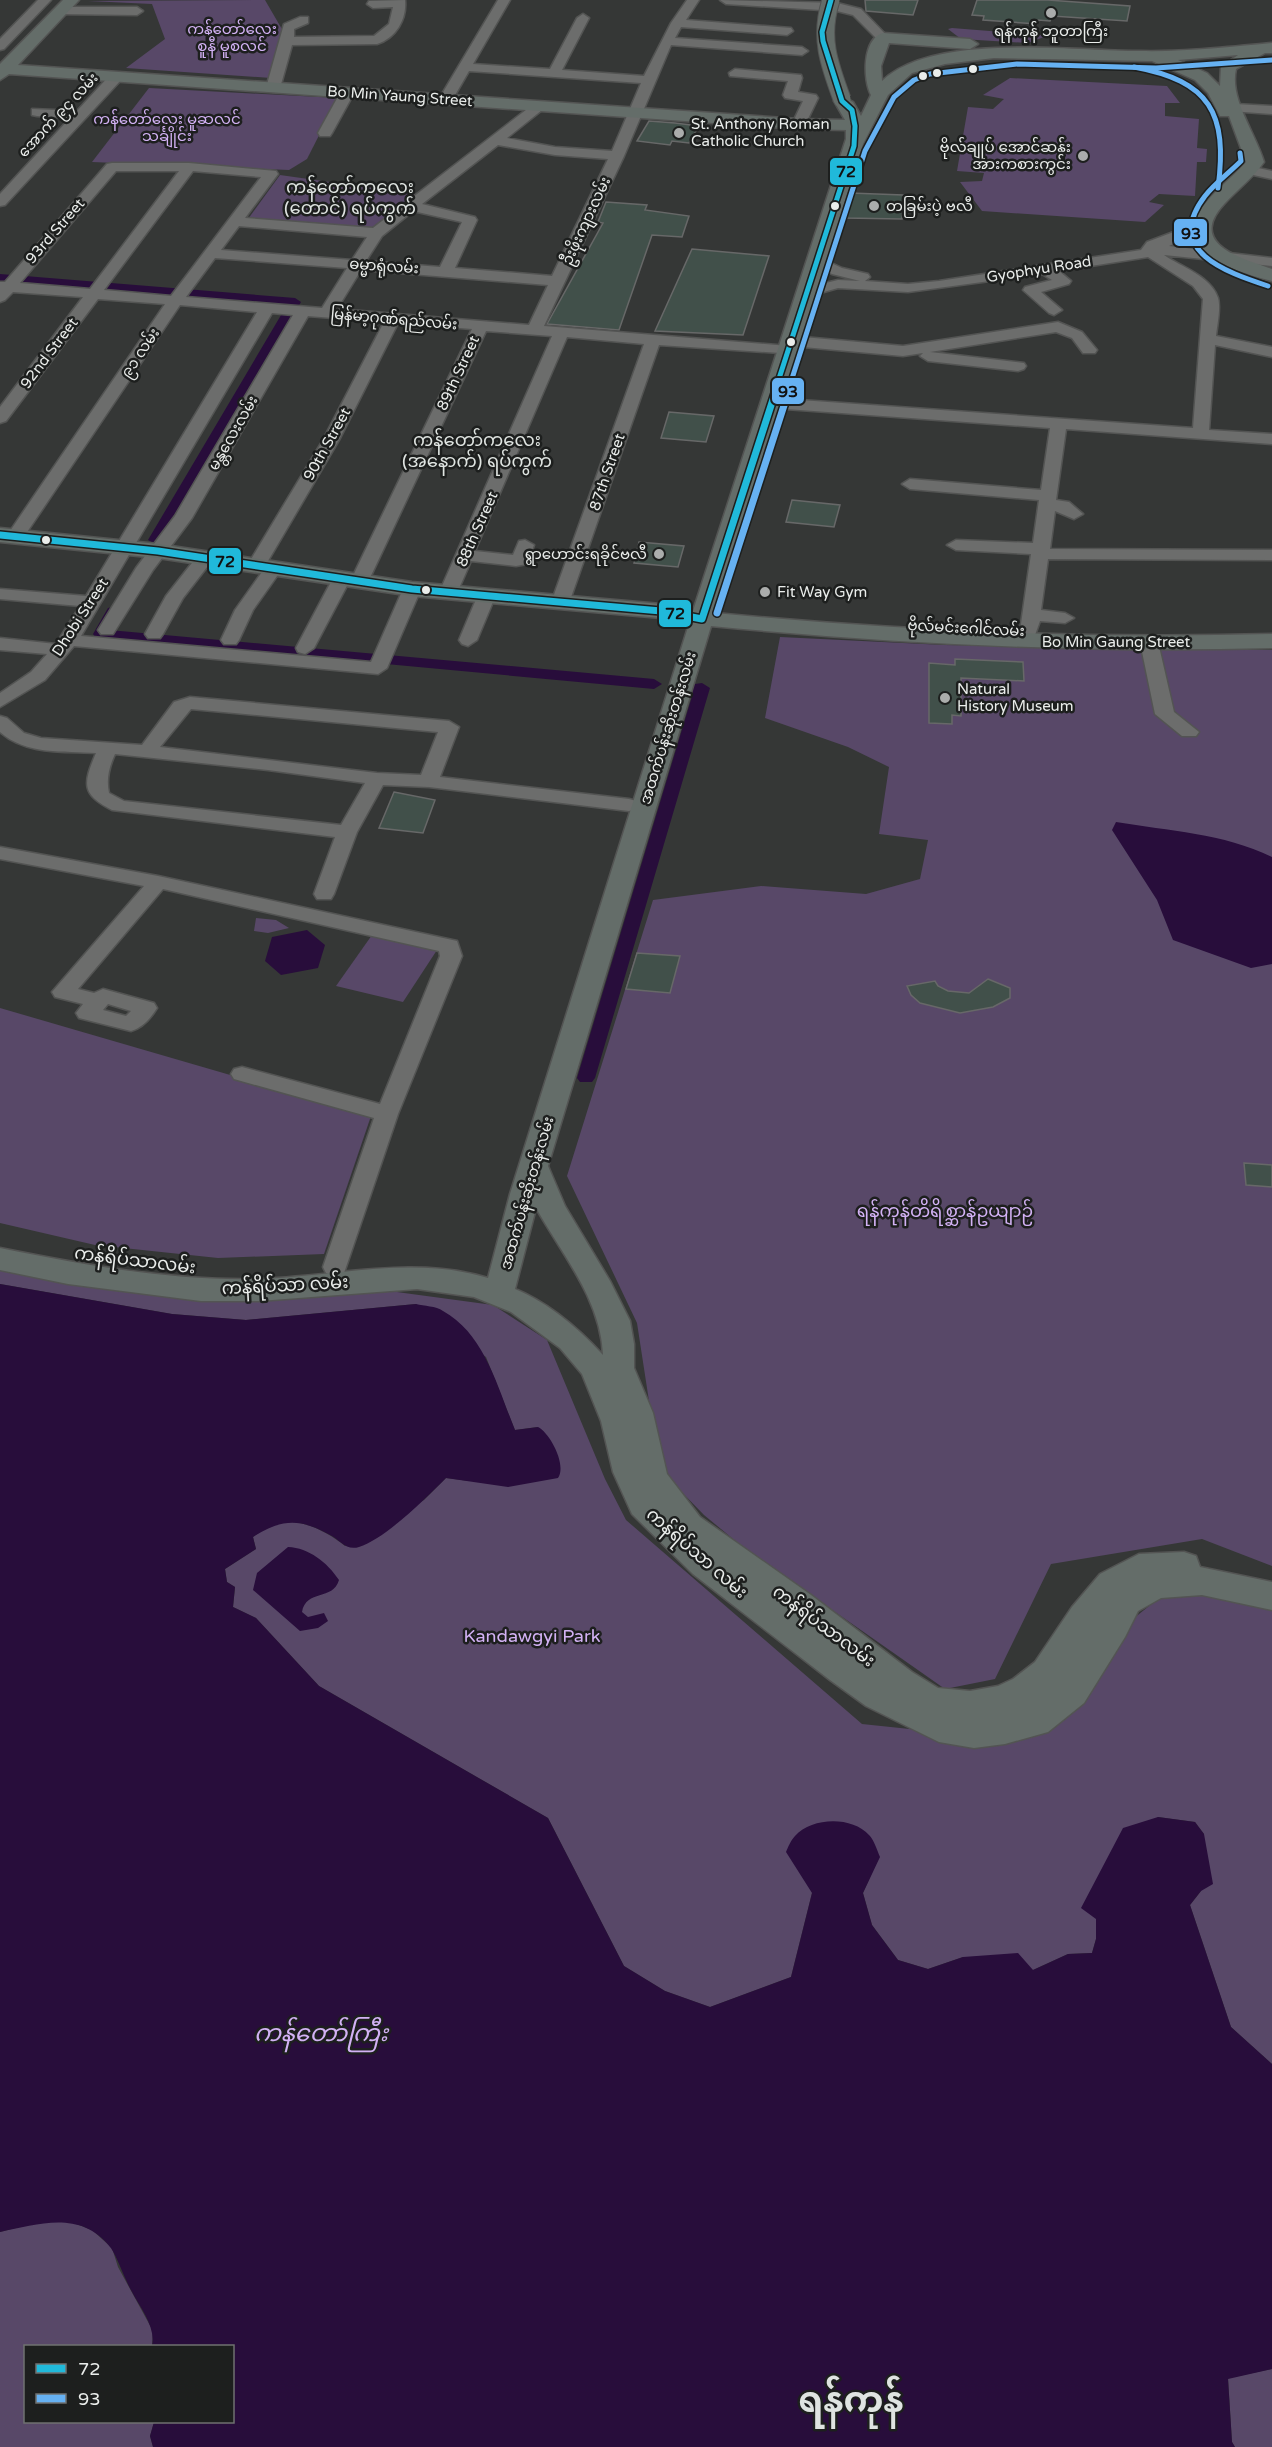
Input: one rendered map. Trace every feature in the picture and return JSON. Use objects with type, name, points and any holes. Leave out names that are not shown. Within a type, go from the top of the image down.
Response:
[{"type":"main road","name":"အထက်ပန်းဆိုးတန်းလမ်း","points":[[749,446],[772,403],[784,347],[806,292],[853,132],[825,51],[822,32],[831,0]]},
{"type":"main road","points":[[4,66],[66,6]]},
{"type":"main road","points":[[878,93],[870,77],[874,58],[883,38],[1036,51],[1142,56],[1269,49]]},
{"type":"main road","points":[[1269,49],[1244,58],[1229,67],[1226,72],[1235,108],[1255,162],[1210,208],[1203,225],[1202,235],[1207,246],[1217,255],[1272,275]]},
{"type":"main road","points":[[853,132],[878,93],[902,73],[921,64],[955,57],[1036,51]]},
{"type":"main road","points":[[1142,56],[1180,66],[1210,82],[1226,110],[1235,155],[1230,190]]},
{"type":"main road","name":"Bo Min Yaung Street","points":[[4,66],[116,77],[805,125],[853,132]]},
{"type":"main road","points":[[870,77],[902,73]]},
{"type":"main road","name":"အထက်ပန်းဆိုးတန်းလမ်း","points":[[490,1283],[541,1112],[749,446],[784,347],[853,132]]},
{"type":"main road","points":[[8,536],[123,546],[412,589],[697,613]]},
{"type":"main road","name":"Bo Min Gaung Street","points":[[697,613],[781,626],[896,636],[1036,630],[1149,642],[1272,641]]},
{"type":"main road","name":"ဗိုလ်မင်းဂေါင်လမ်း","points":[[697,613],[900,625],[1036,630],[1272,632]]},
{"type":"main road","name":"အထက်ပန်းဆိုးတန်းလမ်း","points":[[490,1283],[534,1166],[541,1112]]},
{"type":"main road","points":[[534,1166],[542,1195],[575,1246],[615,1323],[619,1366]]},
{"type":"main road","name":"ကန်ရိပ်သာလမ်း","points":[[0,1239],[136,1263],[197,1269],[335,1268],[423,1264],[532,1293],[566,1313],[591,1334],[619,1366],[626,1415]]},
{"type":"main road","name":"ကန်ရိပ်သာ လမ်း","points":[[0,1259],[68,1273],[201,1290],[259,1290],[417,1278],[490,1283],[529,1308],[571,1340],[596,1368],[626,1415],[629,1472],[644,1506],[705,1564],[771,1616],[879,1695],[939,1727],[974,1733],[1009,1713],[1035,1721],[1071,1692],[1113,1627],[1126,1600],[1156,1585],[1202,1581],[1272,1596]]},
{"type":"main road","points":[[1009,1713],[1026,1690],[1048,1672],[1084,1617],[1112,1584],[1139,1568],[1172,1564],[1254,1576],[1272,1583]]},
{"type":"street","points":[[0,46],[45,0]]},
{"type":"street","points":[[446,99],[504,0]]},
{"type":"street","name":"ဦးဖိုးကျားလမ်း","points":[[534,330],[637,112],[647,80],[677,23],[693,0]]},
{"type":"street","points":[[726,0],[837,7],[857,12],[883,38]]},
{"type":"street","points":[[287,41],[376,40],[398,21],[399,2],[374,4]]},
{"type":"street","points":[[66,6],[137,11]]},
{"type":"street","points":[[273,88],[287,41],[288,27],[305,14],[315,30]]},
{"type":"street","points":[[554,74],[583,18]]},
{"type":"street","points":[[677,23],[787,31]]},
{"type":"street","points":[[667,42],[802,51]]},
{"type":"street","points":[[464,67],[647,80]]},
{"type":"street","points":[[735,73],[796,78],[790,95],[811,98],[805,125]]},
{"type":"street","name":"အောက် ၉၄ လမ်း","points":[[0,202],[116,77]]},
{"type":"street","points":[[325,133],[347,93]]},
{"type":"street","points":[[327,313],[376,233],[493,140],[540,106]]},
{"type":"street","points":[[1235,108],[1272,110]]},
{"type":"street","points":[[37,112],[81,115]]},
{"type":"street","points":[[493,140],[543,150],[617,156]]},
{"type":"street","name":"93rd Street","points":[[3,290],[112,167],[189,167]]},
{"type":"street","name":"၉၁ လမ်း","points":[[8,536],[175,301],[271,175],[267,172],[189,167]]},
{"type":"street","name":"92nd Street","points":[[0,418],[189,167]]},
{"type":"street","points":[[1249,170],[1272,175]]},
{"type":"street","points":[[410,206],[470,220],[446,271]]},
{"type":"street","points":[[234,221],[376,233]]},
{"type":"street","name":"Gyophyu Road","points":[[806,292],[838,284],[898,288],[928,286],[1043,269],[1147,249],[1203,225]]},
{"type":"street","points":[[1147,249],[1159,260],[1198,280],[1206,288],[1211,299],[1202,432]]},
{"type":"street","name":"Gyophyu Road","points":[[816,260],[852,275],[908,282],[1147,249],[1272,261]]},
{"type":"street","name":"ဓမ္မာရုံလမ်း","points":[[210,253],[558,281]]},
{"type":"street","points":[[1043,269],[1064,281],[1030,290],[1054,310]]},
{"type":"street","name":"မြန်မာ့ဂုဏ်ရည်လမ်း","points":[[3,290],[96,291],[175,301],[653,340],[903,351]]},
{"type":"street","name":"မန္တလေးလမ်း","points":[[123,546],[267,308]]},
{"type":"street","name":"မန္တလေးလမ်း","points":[[107,630],[158,551],[183,518],[303,311]]},
{"type":"street","name":"90th Street","points":[[230,640],[393,319]]},
{"type":"street","name":"89th Street","points":[[304,648],[350,581],[481,326]]},
{"type":"street","points":[[903,351],[1058,327],[1077,335],[1089,350]]},
{"type":"street","name":"88th Street","points":[[448,593],[561,333]]},
{"type":"street","points":[[1208,339],[1272,352]]},
{"type":"street","name":"87th Street","points":[[560,603],[653,340]]},
{"type":"street","points":[[903,351],[1018,366]]},
{"type":"street","points":[[772,403],[1202,432],[1272,439]]},
{"type":"street","points":[[1059,422],[1041,551],[1036,630],[1065,618]]},
{"type":"street","points":[[910,484],[1048,500],[1063,506],[1074,514]]},
{"type":"street","points":[[466,555],[516,561],[521,560],[525,545]]},
{"type":"street","points":[[956,545],[1041,551],[1272,555]]},
{"type":"street","name":"Dhobi Street","points":[[4,698],[38,676],[65,645],[123,546]]},
{"type":"street","points":[[154,633],[175,596],[204,558]]},
{"type":"street","points":[[0,644],[65,645],[378,668],[412,589]]},
{"type":"street","points":[[0,594],[91,602]]},
{"type":"street","points":[[468,640],[486,597]]},
{"type":"street","points":[[1149,642],[1165,714],[1190,732]]},
{"type":"street","points":[[147,752],[181,706],[190,703],[449,727],[429,781]]},
{"type":"street","points":[[0,722],[17,736],[39,744],[108,748],[377,778],[429,781],[520,794],[636,806]]},
{"type":"street","points":[[108,748],[97,774],[96,786],[100,796],[119,806],[347,832]]},
{"type":"street","points":[[324,894],[347,832],[377,778]]},
{"type":"street","points":[[0,853],[158,882],[449,946],[451,956],[387,1114],[335,1268]]},
{"type":"street","points":[[99,1001],[63,992],[158,882]]},
{"type":"street","points":[[242,1074],[387,1114]]},
{"type":"green space","name":"ကန်တော်လေး စူနီ မူစလင်","points":[[265,0],[283,31],[271,78],[126,68],[165,39],[152,4],[88,1]]},
{"type":"green space","points":[[948,29],[1044,37],[1028,43],[961,39]]},
{"type":"green space","name":"ဗိုလ်ချုပ် အောင်ဆန်း အားကစားကွင်း","points":[[1010,78],[1167,86],[1180,103],[1165,103],[1165,116],[1199,119],[1197,148],[1207,149],[1206,162],[1197,162],[1195,196],[1159,194],[1149,202],[1164,205],[1145,222],[982,211],[960,182],[982,181],[984,173],[957,171],[968,107],[993,109],[1004,99],[983,95]]},
{"type":"green space","name":"ကန်တော်လေး မူဆလင် သင်္ချိုင်း","points":[[149,88],[338,98],[307,159],[289,170],[92,162]]},
{"type":"green space","points":[[280,175],[415,194],[370,229],[248,219]]},
{"type":"green space","name":"ရန်ကုန်တိရိစ္ဆာန်ဥယျာဉ်","points":[[780,637],[944,645],[1272,650],[1272,1566],[1202,1539],[1051,1564],[995,1679],[945,1689],[744,1548],[704,1515],[666,1476],[653,1427],[637,1323],[567,1176],[653,900],[761,886],[866,894],[920,879],[928,840],[879,834],[889,767],[848,747],[765,718]]},
{"type":"green space","points":[[256,918],[276,920],[289,928],[268,933],[254,931]]},
{"type":"green space","points":[[372,935],[437,950],[403,1002],[336,986]]},
{"type":"green space","points":[[0,1008],[371,1116],[324,1254],[218,1258],[95,1245],[0,1223]]},
{"type":"green space","name":"Kandawgyi Park","points":[[0,1267],[102,1286],[212,1301],[382,1290],[493,1305],[547,1340],[605,1479],[626,1520],[862,1724],[986,1737],[1159,1598],[1197,1593],[1272,1609],[1272,2064],[1231,2027],[1190,1905],[1201,1891],[1204,1834],[1195,1822],[1158,1817],[1096,1918],[1096,1939],[1092,1953],[1068,1954],[1033,1970],[963,1957],[928,1969],[898,1960],[872,1925],[863,1893],[879,1857],[812,1893],[791,1977],[710,2007],[665,1991],[624,1966],[548,1818],[319,1686],[256,1618],[233,1607],[235,1587],[227,1582],[225,1569],[256,1549],[253,1537],[270,1525],[282,1522],[301,1523],[330,1535],[345,1546],[424,1500],[446,1478],[469,1481],[538,1427],[515,1430],[486,1357],[416,1304],[246,1320],[172,1314],[0,1284]]},
{"type":"green space","points":[[68,2221],[92,2230],[112,2248],[118,2267],[153,2331],[152,2345],[24,2345],[24,2423],[154,2423],[150,2436],[153,2447],[0,2447],[0,2232],[35,2223]]},
{"type":"green space","points":[[1272,2369],[1272,2447],[1235,2447],[1232,2442],[1228,2378]]},
{"type":"water","points":[[1116,822],[1215,838],[1272,857],[1272,964],[1251,968],[1173,940],[1157,900],[1112,830]]},
{"type":"water","points":[[307,930],[325,945],[318,968],[281,975],[265,961],[272,937]]},
{"type":"water","name":"ကန်တော်ကြီး","points":[[0,1284],[172,1314],[246,1320],[416,1304],[440,1309],[470,1334],[480,1348],[496,1380],[515,1430],[538,1427],[552,1442],[559,1458],[558,1478],[508,1487],[446,1478],[393,1527],[369,1543],[354,1548],[350,1548],[319,1529],[300,1523],[273,1527],[253,1537],[256,1549],[225,1569],[227,1582],[235,1587],[233,1607],[256,1618],[319,1686],[548,1818],[624,1966],[665,1991],[710,2007],[791,1977],[812,1893],[786,1852],[795,1836],[802,1830],[821,1822],[832,1821],[853,1824],[862,1829],[872,1840],[880,1857],[863,1893],[872,1925],[898,1960],[928,1969],[963,1957],[1018,1953],[1033,1970],[1068,1954],[1092,1953],[1096,1939],[1096,1919],[1081,1908],[1123,1828],[1158,1817],[1195,1822],[1204,1834],[1213,1884],[1201,1891],[1190,1905],[1231,2027],[1272,2064],[1272,2369],[1228,2379],[1232,2442],[1235,2447],[153,2447],[150,2436],[154,2423],[234,2423],[234,2345],[152,2345],[150,2325],[110,2247],[99,2235],[86,2228],[73,2224],[44,2223],[0,2232]]},
{"type":"water","points":[[288,1547],[303,1550],[317,1557],[339,1580],[331,1591],[314,1597],[304,1605],[302,1612],[308,1617],[324,1613],[328,1621],[318,1628],[300,1631],[253,1590],[257,1573]]},
{"type":"building","points":[[865,0],[918,0],[913,15],[866,11]]},
{"type":"building","name":"ရန်ကုန် ဘူတာကြီး","points":[[977,0],[1048,0],[1130,6],[1127,21],[1052,16],[1050,21],[1038,20],[1037,24],[983,20],[984,16],[972,15]]},
{"type":"building","name":"St. Anthony Roman Catholic Church","points":[[649,121],[699,126],[689,143],[672,141],[670,145],[637,141]]},
{"type":"building","name":"တခြမ်းပဲ့ ဗလီ","points":[[850,193],[903,195],[902,219],[845,218]]},
{"type":"building","points":[[606,202],[647,205],[645,210],[689,216],[682,237],[652,235],[619,330],[547,324],[603,223],[598,222]]},
{"type":"building","points":[[692,249],[769,256],[743,335],[655,331]]},
{"type":"building","points":[[669,412],[714,416],[706,442],[661,438]]},
{"type":"building","points":[[792,500],[840,505],[834,527],[786,522]]},
{"type":"building","name":"ရွာဟောင်းရခိုင်ဗလီ","points":[[639,542],[684,546],[678,567],[634,563]]},
{"type":"building","name":"Natural History Museum","points":[[955,659],[1023,662],[1024,681],[961,678],[961,716],[952,715],[952,724],[929,723],[929,663],[955,665]]},
{"type":"building","points":[[394,792],[435,800],[423,833],[379,828]]},
{"type":"building","points":[[637,953],[680,956],[670,993],[626,989]]},
{"type":"building","points":[[988,979],[1010,988],[1010,998],[993,1007],[960,1013],[920,1003],[911,995],[907,986],[935,981],[938,986],[948,991],[969,993]]},
{"type":"building","points":[[1244,1163],[1272,1165],[1272,1187],[1246,1185]]},
{"type":"waterway","points":[[0,278],[295,302],[155,540]]},
{"type":"waterway","points":[[113,611],[100,634],[654,684]]},
{"type":"waterway","points":[[586,1078],[641,900],[702,688],[693,688]]},
{"type":"transit line","name":"72","points":[[0,535],[158,551],[412,589],[661,611],[702,619],[854,146],[855,126],[852,110],[842,101],[823,41],[822,32],[831,0]]},
{"type":"transit line","name":"93","points":[[717,613],[865,151],[894,97],[914,80],[930,74],[1017,64],[1156,68],[1272,60]]},
{"type":"transit line","name":"93","points":[[1134,67],[1180,79],[1196,90],[1209,104],[1217,121],[1221,140],[1218,188]]},
{"type":"transit line","name":"93","points":[[1240,153],[1241,161],[1215,184],[1202,200],[1192,219],[1191,234],[1196,248],[1206,258],[1236,275],[1268,286]]},
{"type":"place","name":"ရန်ကုန် ဘူတာကြီး","points":[[1051,13]]},
{"type":"place","name":"St. Anthony Roman Catholic Church","points":[[679,133]]},
{"type":"place","name":"ဗိုလ်ချုပ် အောင်ဆန်း အားကစားကွင်း","points":[[1083,156]]},
{"type":"place","name":"တခြမ်းပဲ့ ဗလီ","points":[[874,206]]},
{"type":"place","name":"ရွာဟောင်းရခိုင်ဗလီ","points":[[659,554]]},
{"type":"place","name":"Fit Way Gym","points":[[765,592]]},
{"type":"place","name":"Natural History Museum","points":[[945,698]]},
{"type":"district","name":"ကန်တော်ကလေး (တောင်) ရပ်ကွက်","points":[[350,198]]},
{"type":"district","name":"ကန်တော်ကလေး (အနောက်) ရပ်ကွက်","points":[[477,450]]},
{"type":"district","name":"ရန်ကုန်","points":[[851,2399]]}]
